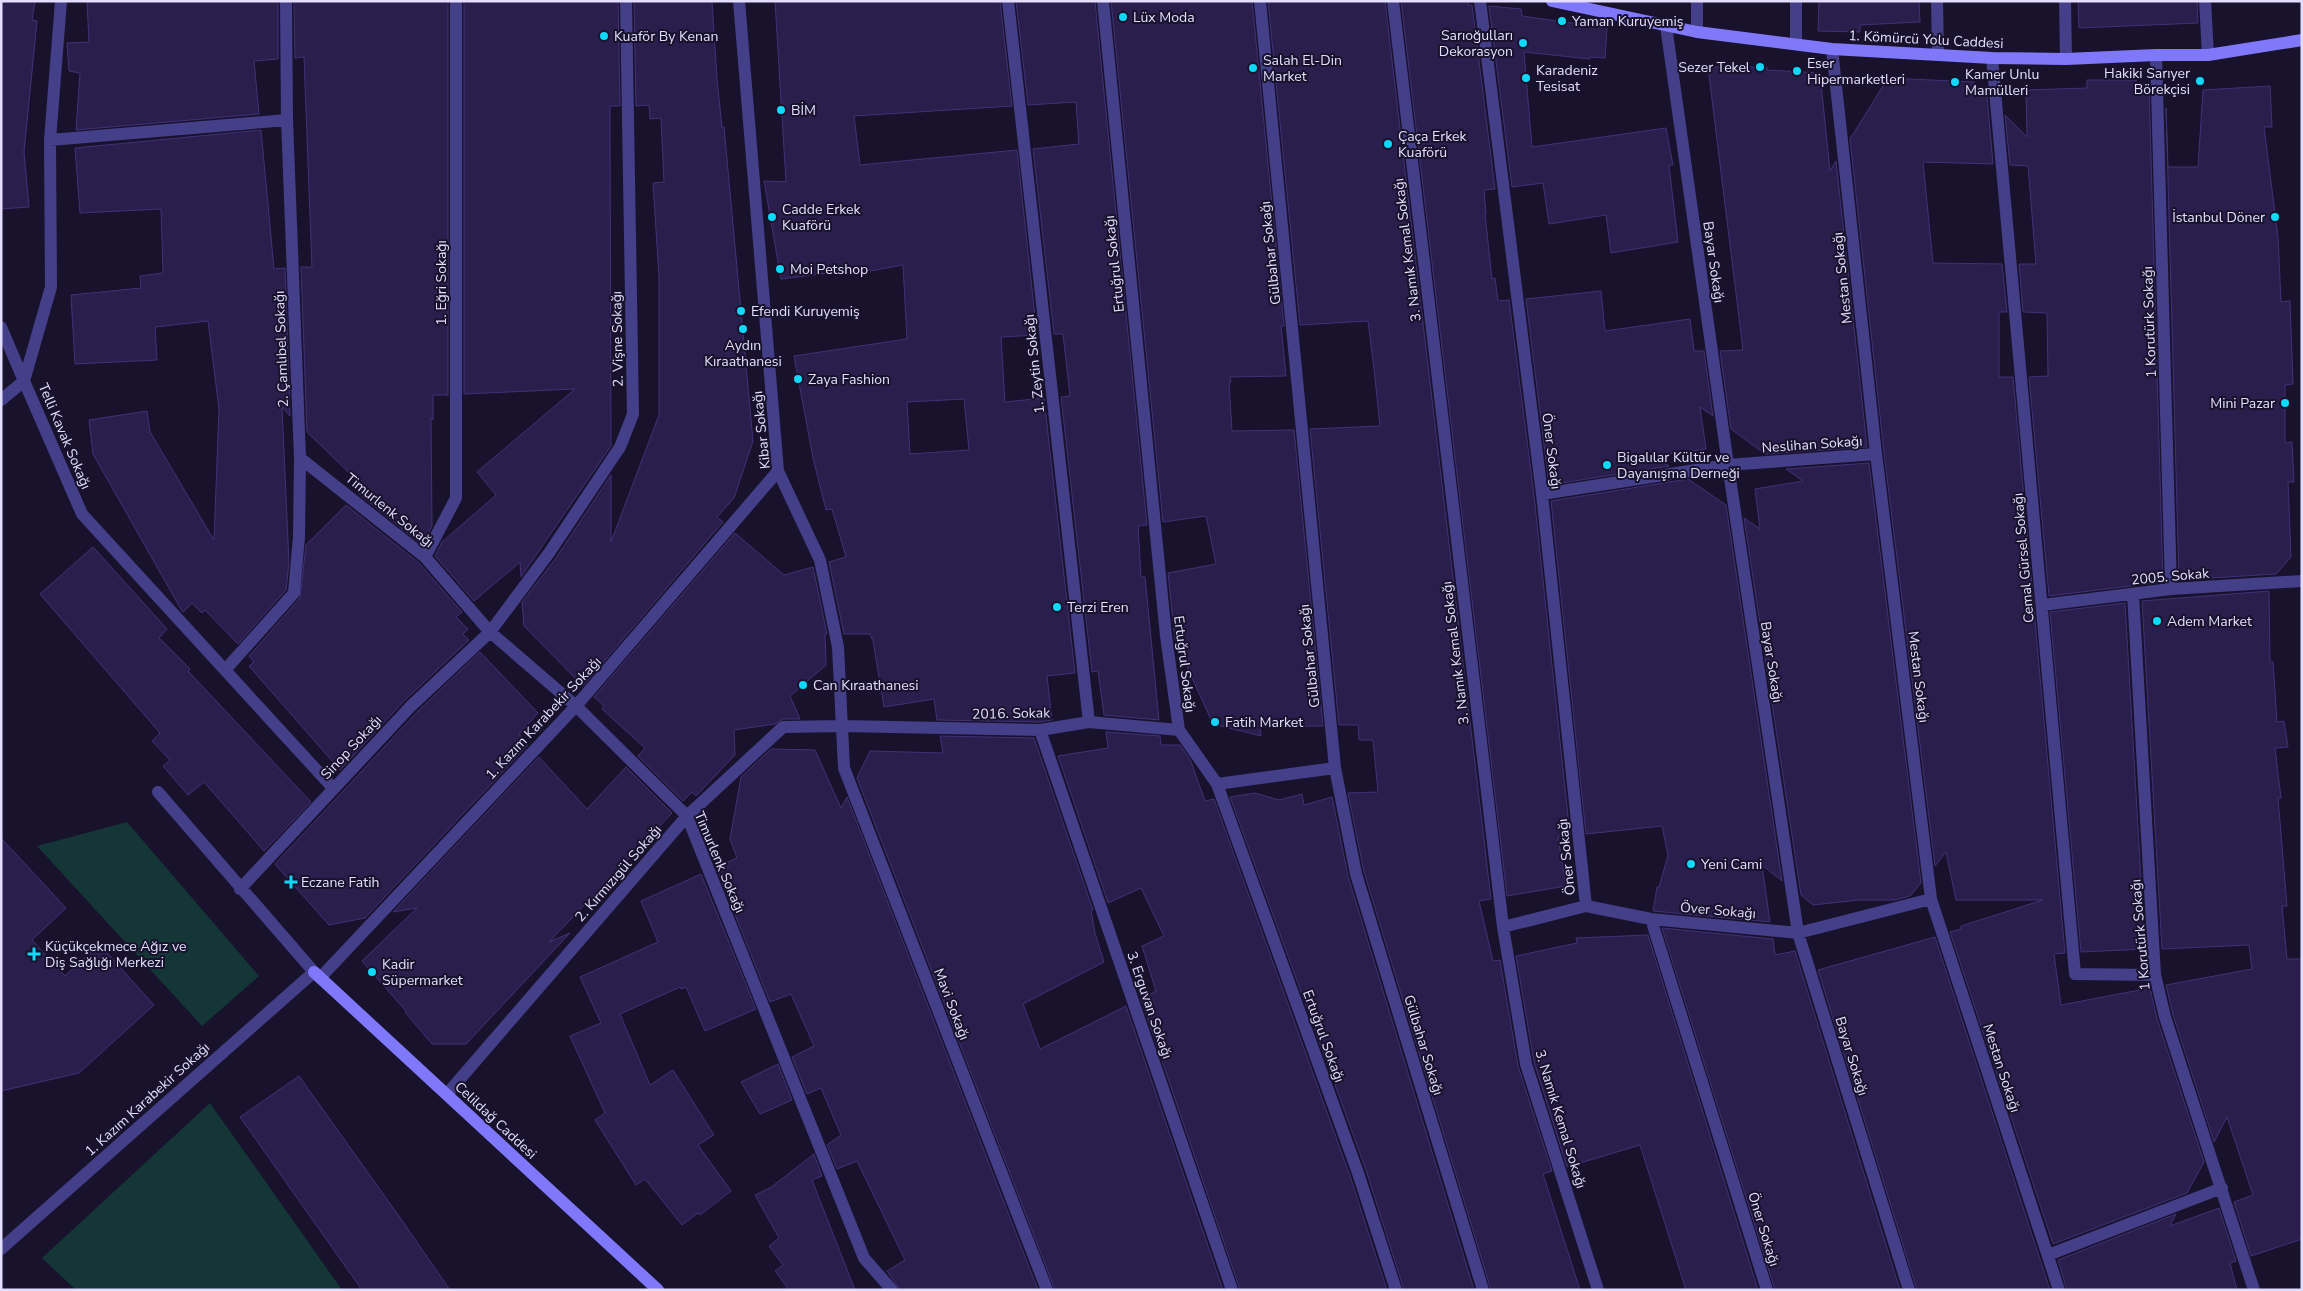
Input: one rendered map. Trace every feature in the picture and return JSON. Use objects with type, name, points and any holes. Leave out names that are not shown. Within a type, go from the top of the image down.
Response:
[{"type":"street","name":"Telli Kavak Sokağı","points":[[62,1],[50,140],[51,287],[24,381],[82,514],[333,788]]},
{"type":"street","name":"2. Çamlıbel Sokağı","points":[[225,670],[294,593],[299,537],[300,458],[287,120],[286,1]]},
{"type":"street","name":"1. Eğri Sokağı","points":[[425,557],[456,498],[456,1]]},
{"type":"street","name":"2. Vişne Sokağı","points":[[490,632],[549,554],[620,447],[633,414],[626,1]]},
{"type":"street","name":"Kibar Sokağı","points":[[739,1],[778,471],[820,560],[838,647],[843,726]]},
{"type":"street","name":"1. Zeytin Sokağı","points":[[1008,1],[1089,722]]},
{"type":"street","name":"Ertuğrul Sokağı","points":[[1103,1],[1166,636],[1179,730],[1217,784],[1358,1173],[1396,1290]]},
{"type":"street","name":"Gülbahar Sokağı","points":[[1260,1],[1335,768],[1356,874],[1483,1290]]},
{"type":"street","name":"3. Namık Kemal Sokağı","points":[[1393,1],[1503,927],[1526,1064],[1598,1290]]},
{"type":"street","name":"Öner Sokağı","points":[[1480,1],[1542,494],[1586,906]]},
{"type":"street","name":"1. Kömürcü Yolu Caddesi","points":[[1552,1],[1697,32],[1832,49],[1992,58],[2066,59],[2156,54],[2208,55],[2302,40]]},
{"type":"street","points":[[1697,1],[1697,32]]},
{"type":"street","points":[[1796,1],[1796,44]]},
{"type":"street","points":[[1937,1],[1938,54]]},
{"type":"street","points":[[2065,1],[2066,59]]},
{"type":"street","points":[[2205,1],[2208,55]]},
{"type":"street","name":"Bayar Sokağı","points":[[1666,26],[1728,465],[1798,933],[1909,1290]]},
{"type":"street","name":"Mestan Sokağı","points":[[1832,49],[1876,454],[1931,899],[2059,1290]]},
{"type":"street","name":"1 Korutürk Sokağı","points":[[2156,54],[2171,589]]},
{"type":"street","name":"Cemal Gürsel Sokağı","points":[[1992,58],[2075,974],[2156,974]]},
{"type":"street","points":[[50,140],[287,120]]},
{"type":"street","points":[[1,327],[24,381],[1,400]]},
{"type":"street","name":"Neslihan Sokağı","points":[[1542,494],[1728,465],[1876,454]]},
{"type":"street","name":"Timurlenk Sokağı","points":[[300,458],[425,557],[490,632],[576,706],[687,816],[864,1258],[892,1290]]},
{"type":"street","name":"1. Kazım Karabekir Sokağı","points":[[1,1249],[317,975],[576,706],[778,471]]},
{"type":"street","name":"2005. Sokak","points":[[2042,605],[2171,589],[2302,581]]},
{"type":"street","name":"1 Korutürk Sokağı","points":[[2133,594],[2156,974],[2165,1017],[2254,1290]]},
{"type":"street","name":"Sinop Sokağı","points":[[240,889],[411,706],[490,632]]},
{"type":"street","name":"2016. Sokak","points":[[843,726],[1040,730],[1089,722],[1179,730]]},
{"type":"street","name":"2. Kırmızıgül Sokağı","points":[[447,1094],[687,816],[783,727],[843,726]]},
{"type":"street","name":"Mavi Sokağı","points":[[843,726],[844,768],[1047,1290]]},
{"type":"street","name":"3. Erguvan Sokağı","points":[[1040,730],[1232,1290]]},
{"type":"street","points":[[1217,784],[1335,768]]},
{"type":"street","points":[[158,792],[240,889],[317,975]]},
{"type":"street","name":"Över Sokağı","points":[[1503,927],[1586,906],[1652,919],[1798,933],[1931,899]]},
{"type":"street","name":"Öner Sokağı","points":[[1652,919],[1767,1290]]},
{"type":"street","name":"Celildağ Caddesi","points":[[317,975],[658,1290]]},
{"type":"street","points":[[2048,1255],[2222,1188]]},
{"type":"green space","points":[[127,822],[259,976],[202,1026],[37,846]]},
{"type":"green space","points":[[210,1103],[342,1290],[76,1290],[42,1258]]},
{"type":"building","points":[[1,1],[35,1],[32,20],[37,21],[24,152],[29,207],[1,209]]},
{"type":"building","points":[[87,1],[278,1],[278,59],[254,61],[259,114],[76,130],[80,73],[69,71],[67,43],[89,42]]},
{"type":"building","points":[[294,1],[448,1],[448,395],[433,395],[433,420],[431,418],[432,526],[422,545],[358,493],[364,487],[307,432],[301,267],[312,267],[304,57],[295,58]]},
{"type":"building","points":[[464,1],[618,1],[620,106],[610,106],[611,446],[521,577],[520,562],[474,601],[435,556],[442,542],[496,495],[477,472],[575,389],[464,394]]},
{"type":"building","points":[[634,1],[712,1],[717,79],[722,127],[724,127],[753,441],[734,498],[717,517],[723,522],[583,686],[524,626],[522,602],[556,558],[611,475],[611,542],[659,415],[659,277],[653,183],[664,182],[661,118],[650,119],[649,105],[636,106]]},
{"type":"building","points":[[775,1],[1000,1],[1012,106],[854,116],[860,165],[1017,150],[1037,335],[1001,337],[1005,402],[1044,398],[1075,673],[1047,676],[1052,720],[1039,722],[937,720],[934,699],[884,707],[873,641],[870,634],[844,634],[829,562],[846,557],[832,509],[826,510],[813,458],[794,356],[907,339],[903,265],[870,271],[869,268],[781,279],[764,181],[786,182]],"holes":[[[964,399],[969,450],[910,454],[907,402]]]},
{"type":"building","points":[[1016,1],[1095,1],[1147,525],[1138,526],[1141,577],[1145,577],[1159,720],[1104,715],[1098,671],[1092,672],[1061,397],[1070,396],[1063,334],[1054,334],[1033,149],[1079,144],[1076,102],[1028,105]]},
{"type":"building","points":[[1111,1],[1252,1],[1284,326],[1281,326],[1286,376],[1230,377],[1232,431],[1294,430],[1323,726],[1260,727],[1261,736],[1213,724],[1175,640],[1168,573],[1216,564],[1206,516],[1163,522]]},
{"type":"building","points":[[1268,1],[1385,1],[1491,899],[1479,901],[1493,961],[1500,960],[1518,1066],[1552,1171],[1543,1174],[1580,1290],[1491,1290],[1364,872],[1348,793],[1378,792],[1373,740],[1359,740],[1358,725],[1339,725],[1310,429],[1380,426],[1374,369],[1368,321],[1300,325]]},
{"type":"building","points":[[1401,1],[1468,1],[1468,5],[1472,5],[1495,189],[1484,190],[1492,279],[1495,278],[1498,301],[1509,300],[1534,495],[1570,835],[1558,837],[1566,886],[1507,896]]},
{"type":"building","points":[[1819,1],[1919,1],[1920,22],[1860,25],[1860,32],[1818,31]]},
{"type":"building","points":[[2078,1],[2197,1],[2198,23],[2079,28]]},
{"type":"building","points":[[1489,6],[1521,9],[1522,16],[1607,28],[1605,58],[1590,57],[1590,59],[1524,52],[1532,147],[1666,128],[1673,165],[1669,165],[1678,242],[1611,253],[1606,215],[1549,224],[1543,183],[1512,187]]},
{"type":"building","points":[[1708,67],[1767,67],[1767,70],[1820,73],[1830,171],[1836,161],[1867,447],[1765,454],[1731,429],[1720,351],[1743,350]]},
{"type":"building","points":[[1888,78],[1974,82],[1987,96],[1993,164],[1923,162],[1933,263],[2002,264],[2007,312],[1999,312],[1999,377],[2013,377],[2065,953],[2054,954],[2061,1005],[2150,988],[2157,1019],[2204,1162],[2187,1193],[2053,1244],[1950,932],[1961,929],[1961,926],[2043,900],[1956,900],[1946,852],[1935,866],[1884,453],[1850,139]]},
{"type":"building","points":[[2087,80],[2136,80],[2137,88],[2149,86],[2163,582],[2049,596],[2029,377],[2048,376],[2047,313],[2023,312],[2019,264],[2036,264],[2028,166],[2010,165],[2005,115],[2027,137],[2026,90],[2087,88]]},
{"type":"building","points":[[2270,86],[2272,127],[2264,127],[2278,237],[2281,302],[2290,301],[2293,384],[2285,385],[2285,443],[2292,442],[2294,482],[2288,482],[2291,557],[2276,574],[2179,580],[2166,108],[2168,167],[2198,167],[2203,90]]},
{"type":"building","points":[[261,130],[274,269],[285,268],[290,416],[282,407],[289,563],[286,590],[238,644],[205,610],[202,613],[192,603],[182,611],[93,454],[89,420],[147,411],[150,432],[214,540],[219,409],[208,321],[155,327],[157,360],[75,364],[71,295],[141,288],[140,276],[163,273],[161,209],[80,213],[75,148]]},
{"type":"building","points":[[1601,291],[1605,331],[1690,319],[1694,351],[1704,351],[1713,416],[1700,407],[1706,449],[1654,456],[1669,466],[1549,485],[1526,299]]},
{"type":"building","points":[[1869,463],[1921,883],[1910,896],[1895,900],[1859,900],[1813,905],[1801,895],[1744,518],[1760,529],[1755,489],[1803,481],[1786,469]]},
{"type":"building","points":[[1688,479],[1726,505],[1782,881],[1762,865],[1770,922],[1653,911],[1657,887],[1659,887],[1668,855],[1662,826],[1586,834],[1551,501]]},
{"type":"building","points":[[346,505],[419,563],[462,612],[456,617],[468,629],[463,634],[469,640],[405,700],[340,770],[249,666],[254,662],[249,656],[300,598],[306,545]]},
{"type":"building","points":[[735,533],[784,575],[813,567],[827,634],[825,634],[826,665],[790,696],[800,719],[783,719],[775,724],[734,730],[735,755],[696,796],[692,792],[683,801],[638,756],[645,748],[602,709],[604,706],[594,697]]},
{"type":"building","points":[[93,547],[167,629],[159,638],[190,669],[188,671],[311,802],[264,851],[204,782],[188,795],[163,766],[170,760],[152,741],[160,733],[40,594]]},
{"type":"building","points":[[2269,591],[2270,662],[2273,662],[2277,722],[2284,721],[2288,747],[2275,748],[2281,798],[2278,798],[2287,906],[2282,906],[2287,959],[2302,959],[2302,1239],[2251,1256],[2234,1202],[2253,1195],[2227,1117],[2214,1142],[2173,1015],[2166,985],[2252,969],[2249,945],[2162,949],[2142,601]]},
{"type":"building","points":[[2125,603],[2145,949],[2081,952],[2050,612]]},
{"type":"building","points":[[480,652],[538,713],[519,734],[528,745],[365,918],[329,925],[275,864],[417,712]]},
{"type":"building","points":[[1106,732],[1160,736],[1161,745],[1180,745],[1190,759],[1205,801],[1214,799],[1350,1176],[1387,1290],[1240,1290],[1141,999],[1156,991],[1142,946],[1164,936],[1141,888],[1108,903],[1058,756],[1108,748]]},
{"type":"building","points":[[940,736],[1034,738],[1093,910],[1091,911],[1095,933],[1104,962],[1023,1004],[1040,1049],[1126,1006],[1223,1290],[1055,1290],[857,778],[870,751],[943,753]]},
{"type":"building","points":[[771,749],[815,750],[841,808],[847,797],[1038,1290],[900,1290],[887,1271],[905,1260],[857,1161],[837,1169],[827,1145],[841,1135],[821,1088],[807,1094],[792,1057],[814,1046],[791,994],[770,1002],[716,867],[737,858],[730,839],[741,777]]},
{"type":"building","points":[[539,757],[587,809],[626,767],[672,813],[549,942],[570,933],[466,1044],[432,1044],[362,961],[417,908],[393,912]]},
{"type":"building","points":[[1255,793],[1279,800],[1302,794],[1304,805],[1332,797],[1348,876],[1474,1290],[1404,1290],[1366,1170],[1230,797]]},
{"type":"building","name":"Küçükçekmece Ağız ve Diş Sağlığı Merkezi","points":[[1,838],[66,908],[32,940],[65,976],[99,944],[154,1005],[79,1073],[1,1091]]},
{"type":"building","points":[[701,874],[756,1009],[705,1031],[686,987],[681,989],[680,987],[620,1014],[650,1085],[673,1070],[714,1135],[698,1145],[731,1191],[700,1215],[698,1213],[682,1225],[645,1179],[636,1185],[595,1120],[605,1113],[570,1036],[601,1023],[580,977],[658,942],[641,901]]},
{"type":"building","points":[[1662,928],[1773,939],[1775,955],[1795,951],[1900,1290],[1775,1290]]},
{"type":"building","points":[[1648,935],[1758,1290],[1686,1290],[1640,1145],[1567,1167],[1534,1062],[1516,956],[1577,943],[1576,938]]},
{"type":"building","points":[[1935,937],[2050,1290],[1917,1290],[1818,970]]},
{"type":"building","points":[[778,1064],[792,1100],[760,1114],[741,1082]]},
{"type":"building","points":[[299,1076],[450,1290],[362,1290],[240,1117]]},
{"type":"building","points":[[814,1154],[822,1176],[812,1180],[855,1290],[789,1290],[775,1271],[783,1265],[769,1246],[779,1238],[755,1195],[770,1188]]},
{"type":"building","points":[[2219,1208],[2236,1261],[2230,1263],[2237,1290],[2067,1290],[2058,1260],[2176,1214],[2170,1226]]},
{"type":"place","name":"Lüx Moda","points":[[1123,17]]},
{"type":"place","name":"Yaman Kuruyemiş","points":[[1562,21]]},
{"type":"place","name":"Kuaför By Kenan","points":[[604,36]]},
{"type":"place","name":"Sarıoğulları Dekorasyon","points":[[1523,43]]},
{"type":"place","name":"Sezer Tekel","points":[[1760,67]]},
{"type":"place","name":"Salah El-Din Market","points":[[1253,68]]},
{"type":"place","name":"Eser Hipermarketleri","points":[[1797,71]]},
{"type":"place","name":"Karadeniz Tesisat","points":[[1526,78]]},
{"type":"place","name":"Hakiki Sarıyer Börekçisi","points":[[2200,81]]},
{"type":"place","name":"Kamer Unlu Mamülleri","points":[[1955,82]]},
{"type":"place","name":"BİM","points":[[781,110]]},
{"type":"place","name":"Çaça Erkek Kuaförü","points":[[1388,144]]},
{"type":"place","name":"Cadde Erkek Kuaförü","points":[[772,217]]},
{"type":"place","name":"İstanbul Döner","points":[[2275,217]]},
{"type":"place","name":"Moi Petshop","points":[[780,269]]},
{"type":"place","name":"Efendi Kuruyemiş","points":[[741,311]]},
{"type":"place","name":"Aydın Kıraathanesi","points":[[743,329]]},
{"type":"place","name":"Zaya Fashion","points":[[798,379]]},
{"type":"place","name":"Mini Pazar","points":[[2285,403]]},
{"type":"place","name":"Bigalılar Kültür ve Dayanışma Derneği","points":[[1607,465]]},
{"type":"place","name":"Terzi Eren","points":[[1057,607]]},
{"type":"place","name":"Adem Market","points":[[2157,621]]},
{"type":"place","name":"Can Kıraathanesi","points":[[803,685]]},
{"type":"place","name":"Fatih Market","points":[[1215,722]]},
{"type":"place","name":"Yeni Cami","points":[[1691,864]]},
{"type":"place","name":"Eczane Fatih","points":[[291,882]]},
{"type":"place","name":"Küçükçekmece Ağız ve Diş Sağlığı Merkezi","points":[[34,954]]},
{"type":"place","name":"Kadir Süpermarket","points":[[372,972]]}]
